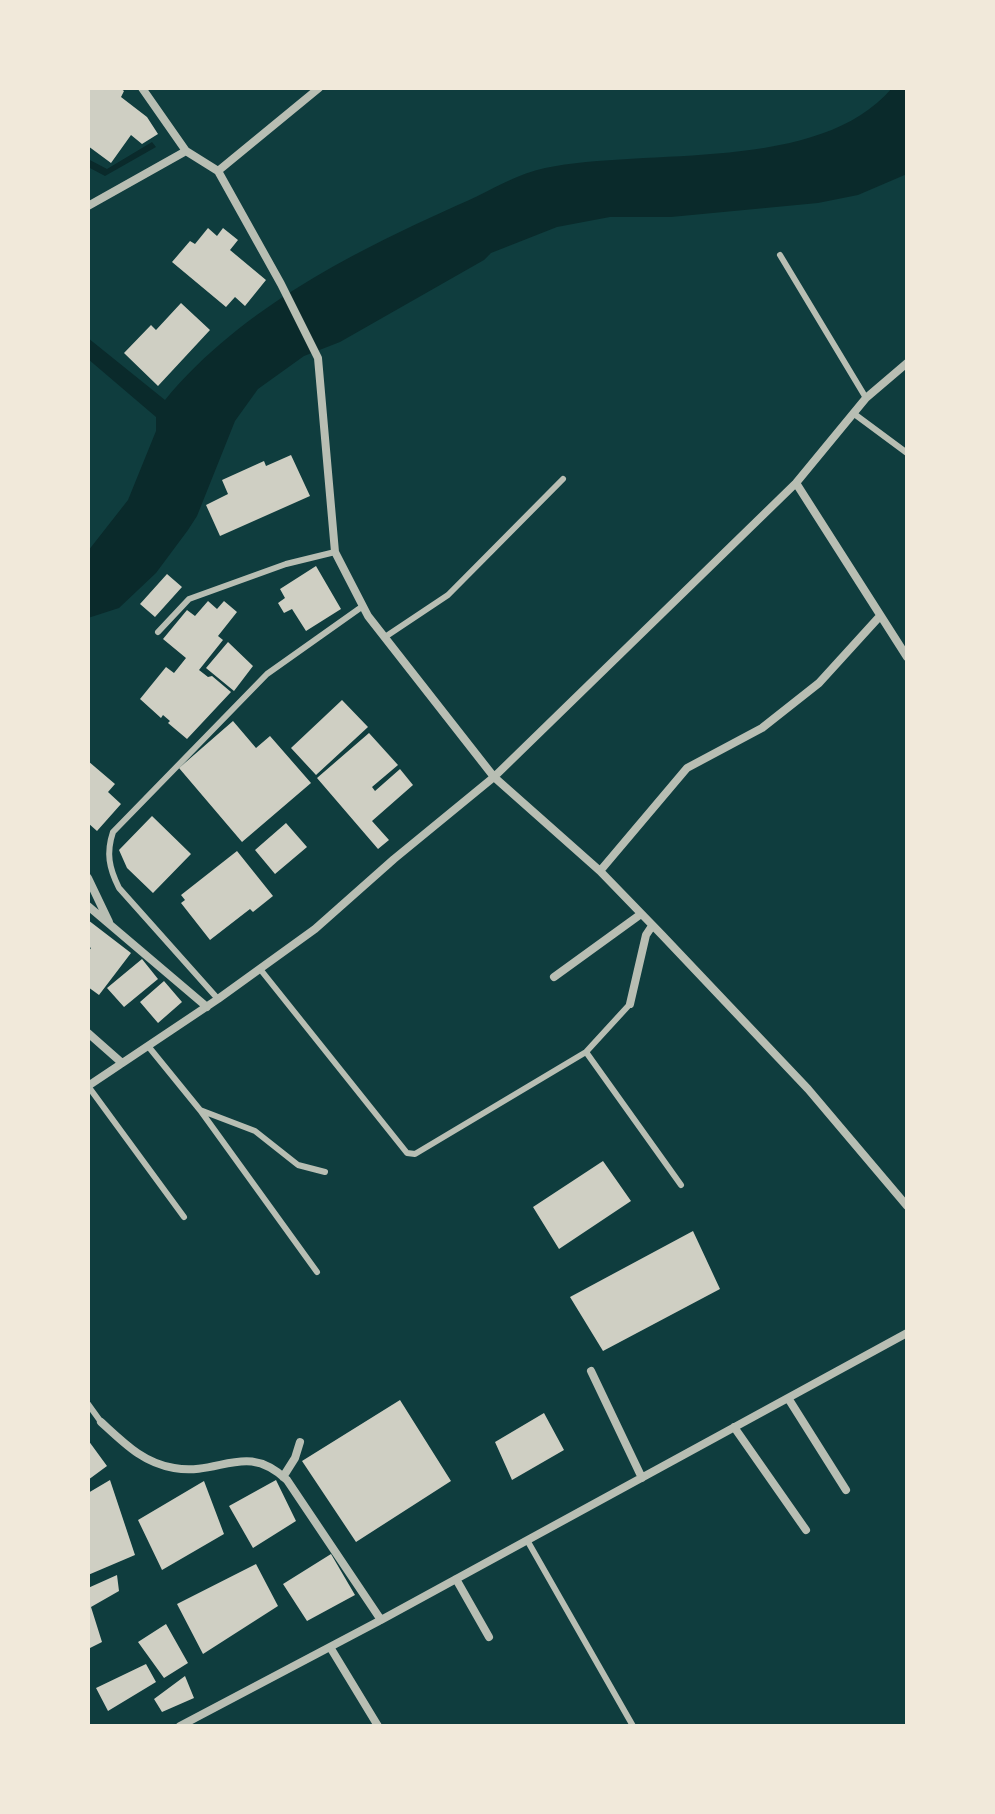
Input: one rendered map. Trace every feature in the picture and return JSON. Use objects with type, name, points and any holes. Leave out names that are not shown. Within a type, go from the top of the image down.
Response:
[{"type":"street","points":[[142,88],[186,151],[218,171],[318,358],[335,552],[363,606],[494,777],[600,871],[808,1089],[907,1206]]},
{"type":"street","points":[[218,171],[319,88]]},
{"type":"street","points":[[88,206],[186,151]]},
{"type":"street","points":[[88,1086],[207,1007],[315,929],[494,777],[796,483],[866,398],[907,363]]},
{"type":"street","points":[[796,483],[907,657]]},
{"type":"street","points":[[600,871],[687,768],[762,728],[819,683],[880,616]]},
{"type":"street","points":[[88,878],[111,926]]},
{"type":"street","points":[[88,906],[207,1007]]},
{"type":"street","points":[[554,977],[641,914]]},
{"type":"street","points":[[630,1004],[646,935],[652,926]]},
{"type":"street","points":[[88,1033],[122,1063]]},
{"type":"street","points":[[180,1726],[907,1333]]},
{"type":"street","points":[[591,1371],[642,1478]]},
{"type":"street","points":[[788,1398],[846,1490]]},
{"type":"street","points":[[101,1422],[137,1456],[171,1468],[190,1470],[241,1460],[276,1469],[381,1620]]},
{"type":"street","points":[[734,1427],[806,1530]]},
{"type":"street","points":[[283,1477],[295,1458],[300,1442]]},
{"type":"street","points":[[456,1579],[489,1637]]},
{"type":"street","points":[[330,1647],[378,1726]]},
{"type":"lane","points":[[780,255],[866,398]]},
{"type":"lane","points":[[853,413],[907,453]]},
{"type":"lane","points":[[385,637],[448,595],[563,479]]},
{"type":"lane","points":[[158,632],[189,599],[286,564],[335,552]]},
{"type":"lane","points":[[218,999],[119,888],[111,873],[107,850],[113,832],[267,674],[363,606]]},
{"type":"lane","points":[[260,969],[407,1153],[415,1154],[586,1052],[630,1004]]},
{"type":"lane","points":[[148,1046],[200,1110],[317,1272]]},
{"type":"lane","points":[[586,1052],[681,1185]]},
{"type":"lane","points":[[88,1086],[184,1217]]},
{"type":"lane","points":[[200,1110],[255,1131],[298,1165],[325,1172]]},
{"type":"lane","points":[[88,1404],[101,1422]]},
{"type":"lane","points":[[527,1540],[633,1726]]},
{"type":"water","points":[[892,88],[907,88],[907,174],[858,195],[818,203],[671,217],[610,217],[557,227],[491,253],[484,260],[340,342],[304,356],[258,389],[235,421],[197,516],[156,573],[119,608],[88,618],[88,551],[128,500],[156,431],[156,417],[88,359],[88,338],[165,400],[196,366],[230,336],[304,284],[384,240],[515,178],[535,170],[586,162],[777,146],[821,134],[860,115]]},
{"type":"water","points":[[152,142],[156,147],[105,176],[88,167],[88,159],[107,169]]},
{"type":"building","points":[[88,88],[120,88],[124,91],[121,97],[147,117],[158,134],[142,144],[131,135],[111,163],[88,146]]},
{"type":"building","points":[[208,228],[217,236],[223,228],[238,240],[230,250],[266,280],[245,306],[235,297],[226,307],[172,262],[190,241],[195,244]]},
{"type":"building","points":[[181,303],[210,330],[158,386],[124,353],[151,325],[156,330]]},
{"type":"building","points":[[291,455],[310,496],[220,536],[206,505],[228,494],[222,480],[264,461],[266,466]]},
{"type":"building","points":[[316,566],[341,609],[306,631],[292,609],[284,613],[278,603],[285,598],[280,589]]},
{"type":"building","points":[[167,574],[182,587],[155,617],[140,604]]},
{"type":"building","points":[[208,601],[217,609],[224,601],[237,612],[218,636],[223,640],[199,670],[208,677],[212,676],[231,692],[187,739],[163,715],[161,718],[140,699],[166,667],[174,673],[186,658],[163,639],[187,610],[195,616]]},
{"type":"building","points":[[228,642],[253,666],[234,691],[206,668]]},
{"type":"building","points":[[342,700],[368,727],[316,775],[291,748]]},
{"type":"building","points":[[233,721],[256,748],[270,736],[311,783],[242,842],[179,768]]},
{"type":"building","points":[[369,733],[398,765],[372,787],[375,791],[400,769],[413,785],[372,821],[389,840],[378,849],[317,778]]},
{"type":"building","points":[[88,761],[115,784],[108,792],[121,804],[97,831],[88,823]]},
{"type":"building","points":[[152,816],[191,854],[153,893],[127,868],[119,850]]},
{"type":"building","points":[[286,823],[307,847],[275,874],[255,850]]},
{"type":"building","points":[[237,851],[273,896],[253,912],[250,909],[210,940],[181,903],[185,900],[181,895]]},
{"type":"building","points":[[88,920],[131,953],[99,995],[88,987],[88,952],[91,948],[88,946]]},
{"type":"building","points":[[142,959],[158,979],[124,1007],[107,988]]},
{"type":"building","points":[[164,981],[182,1002],[158,1023],[140,1002]]},
{"type":"building","points":[[603,1161],[631,1201],[559,1249],[533,1207]]},
{"type":"building","points":[[693,1231],[720,1289],[603,1351],[570,1297]]},
{"type":"building","points":[[400,1400],[451,1481],[356,1542],[302,1461]]},
{"type":"building","points":[[544,1413],[564,1450],[512,1480],[495,1442]]},
{"type":"building","points":[[88,1440],[107,1466],[88,1480]]},
{"type":"building","points":[[110,1480],[135,1555],[88,1575],[88,1493]]},
{"type":"building","points":[[276,1480],[296,1521],[253,1548],[229,1506]]},
{"type":"building","points":[[204,1481],[224,1534],[162,1570],[138,1520]]},
{"type":"building","points":[[331,1554],[355,1595],[307,1621],[283,1584]]},
{"type":"building","points":[[256,1564],[278,1606],[203,1654],[177,1604]]},
{"type":"building","points":[[117,1575],[119,1591],[91,1607],[102,1642],[88,1649],[88,1588]]},
{"type":"building","points":[[166,1624],[188,1663],[164,1678],[138,1642]]},
{"type":"building","points":[[146,1664],[156,1682],[108,1711],[96,1688]]},
{"type":"building","points":[[185,1676],[194,1698],[162,1712],[154,1699]]}]
